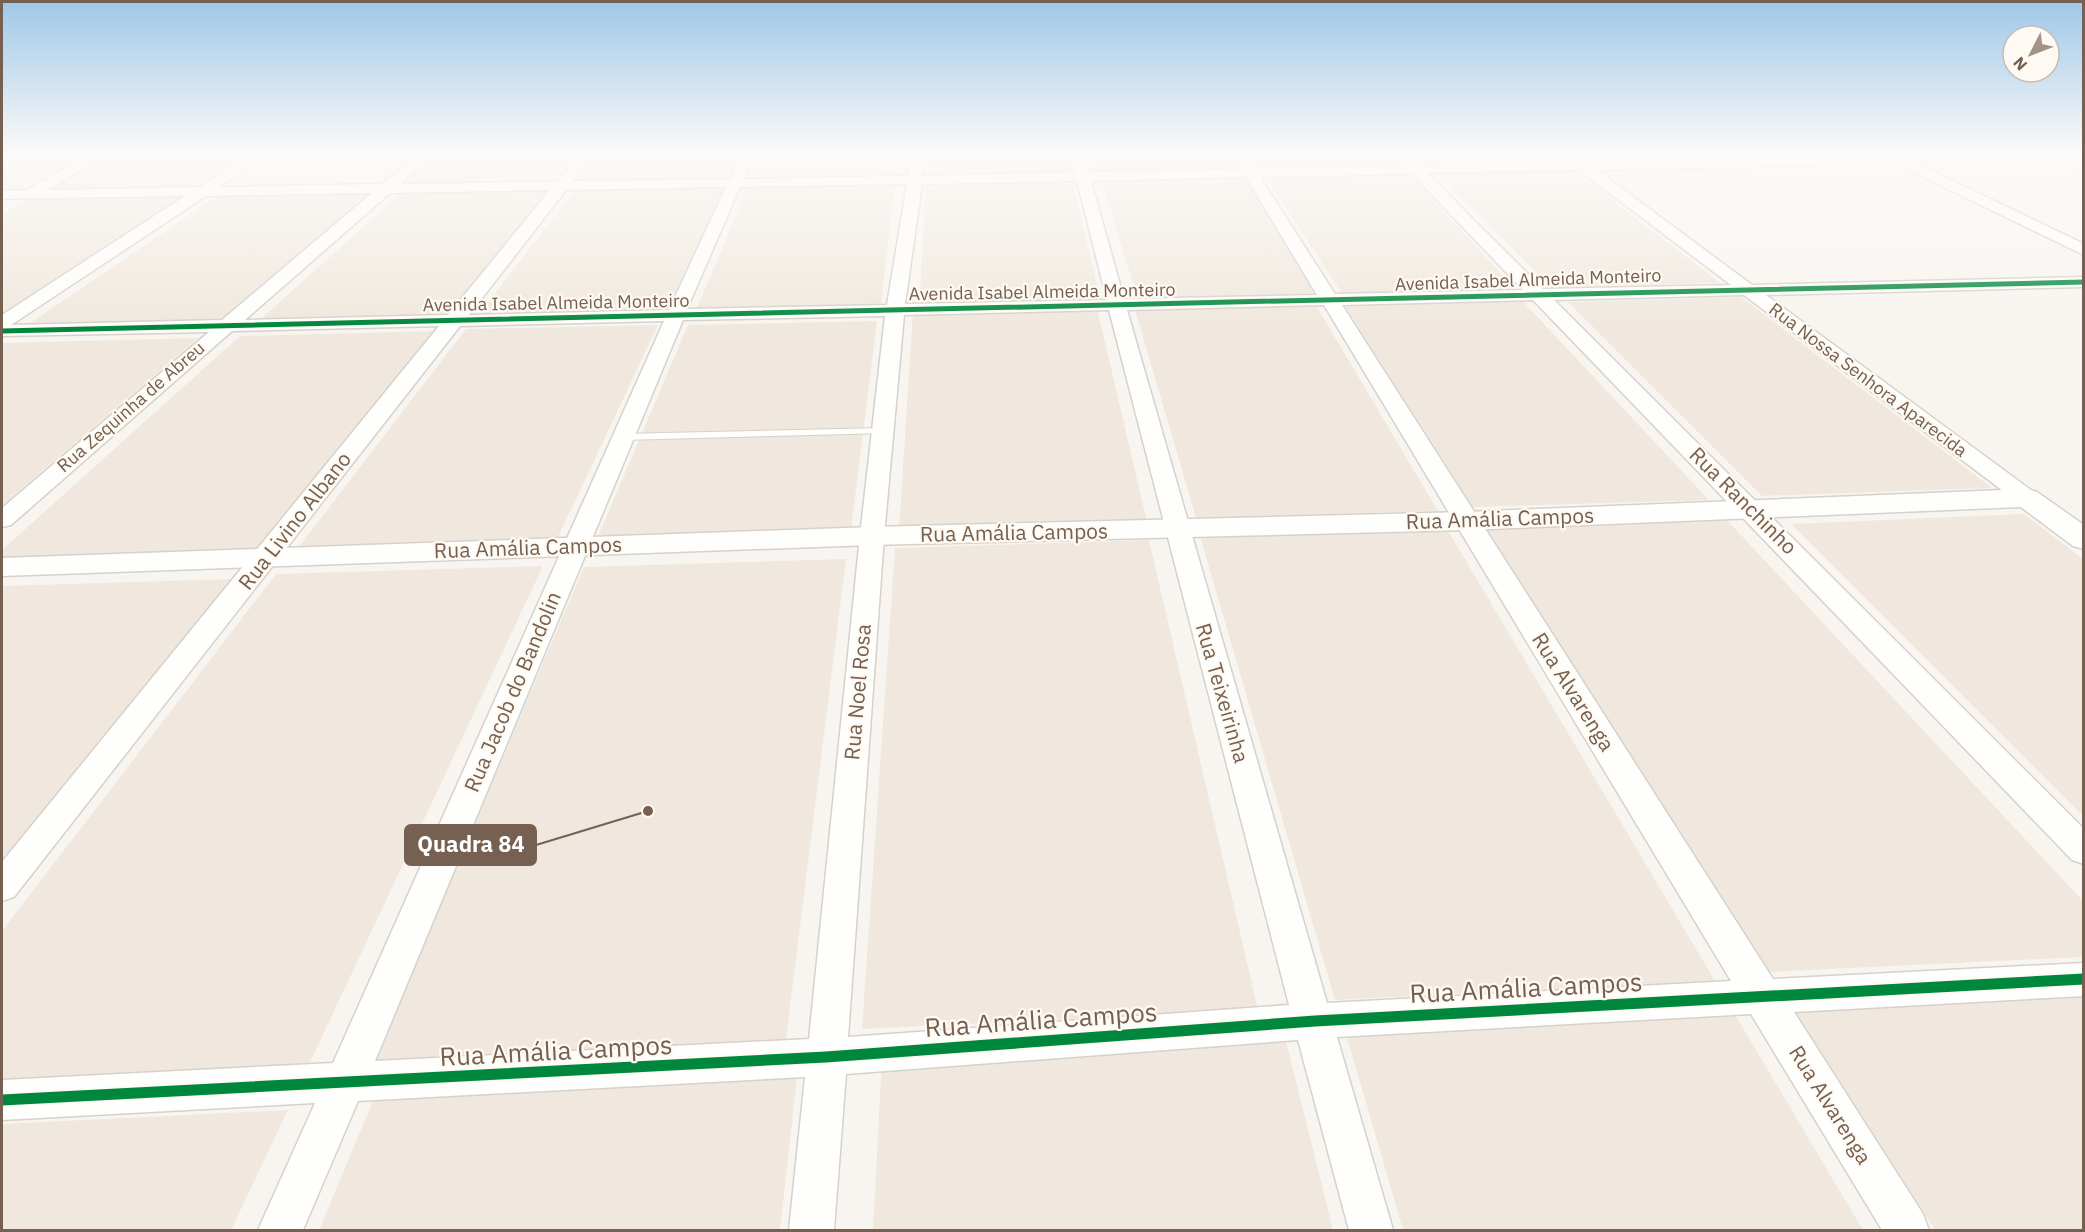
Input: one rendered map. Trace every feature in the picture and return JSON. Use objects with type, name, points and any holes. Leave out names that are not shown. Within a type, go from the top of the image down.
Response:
[{"type":"street","points":[[2,323],[173,211]]},
{"type":"street","name":"Rua Zequinha de Abreu","points":[[2,520],[357,211]]},
{"type":"street","name":"Rua Livino Albano","points":[[2,887],[267,558],[541,211]]},
{"type":"street","name":"Rua Jacob do Bandolin","points":[[280,1230],[346,1083],[674,316],[722,211]]},
{"type":"street","name":"Rua Noel Rosa","points":[[812,1230],[872,536],[895,310],[909,211]]},
{"type":"street","name":"Rua Teixeirinha","points":[[1093,211],[1176,529],[1315,1021],[1371,1230]]},
{"type":"street","name":"Rua Alvarenga","points":[[1274,211],[1907,1230]]},
{"type":"street","name":"Rua Ranchinho","points":[[1457,211],[2084,851]]},
{"type":"street","name":"Rua Nossa Senhora Aparecida","points":[[1643,211],[2084,540]]},
{"type":"street","points":[[2005,211],[2084,250]]},
{"type":"street","name":"Avenida Isabel Almeida Monteiro","points":[[2,331],[1744,288],[2084,282]]},
{"type":"street","name":"Rua Amália Campos","points":[[2,567],[872,536],[1466,520],[2027,498]]},
{"type":"street","name":"Rua Amália Campos","points":[[2,1100],[826,1058],[1315,1021],[2084,979]]},
{"type":"lane","points":[[622,436],[883,431]]},
{"type":"shaded area","points":[[7,211],[161,211],[2,316],[2,214]]},
{"type":"shaded area","points":[[195,211],[348,211],[213,327],[17,332]]},
{"type":"shaded area","points":[[380,211],[535,211],[446,321],[254,325]]},
{"type":"shaded area","points":[[559,211],[713,211],[665,314],[476,318]]},
{"type":"shaded area","points":[[737,211],[892,211],[880,310],[694,315]]},
{"type":"shaded area","points":[[924,211],[1080,211],[1102,305],[919,309]]},
{"type":"shaded area","points":[[1111,211],[1265,211],[1318,299],[1139,303]]},
{"type":"shaded area","points":[[1289,211],[1443,211],[1520,293],[1344,297]]},
{"type":"shaded area","points":[[1475,211],[1628,211],[1720,283],[1551,287]]},
{"type":"shaded area","points":[[1518,296],[1709,500],[1473,507],[1341,300]]},
{"type":"shaded area","points":[[1741,297],[1992,488],[1762,496],[1568,302]]},
{"type":"shaded area","points":[[1314,302],[1438,511],[1196,518],[1134,306]]},
{"type":"shaded area","points":[[1097,308],[1147,522],[899,529],[913,312]]},
{"type":"shaded area","points":[[877,321],[849,545],[591,553],[688,325]]},
{"type":"shaded area","points":[[658,325],[551,552],[288,561],[466,329]]},
{"type":"shaded area","points":[[436,331],[245,565],[2,572],[2,550],[240,336]]},
{"type":"shaded area","points":[[198,338],[2,505],[2,343]]},
{"type":"shaded area","points":[[2024,514],[2083,559],[2083,816],[1791,524]]},
{"type":"shaded area","points":[[1724,517],[2083,901],[2083,957],[1767,972],[1483,525]]},
{"type":"shaded area","points":[[1447,529],[1715,981],[1335,1000],[1200,536]]},
{"type":"shaded area","points":[[1149,540],[1258,1010],[862,1029],[895,548]]},
{"type":"shaded area","points":[[846,559],[784,1055],[368,1075],[584,567]]},
{"type":"shaded area","points":[[543,566],[305,1073],[2,1088],[2,931],[276,574]]},
{"type":"shaded area","points":[[232,579],[2,862],[2,586]]},
{"type":"shaded area","points":[[2083,995],[2083,1230],[1935,1230],[1794,1010]]},
{"type":"shaded area","points":[[1731,1008],[1863,1230],[1403,1230],[1344,1027]]},
{"type":"shaded area","points":[[1285,1037],[1333,1230],[873,1230],[882,1057]]},
{"type":"shaded area","points":[[798,1068],[780,1230],[319,1230],[378,1089]]},
{"type":"shaded area","points":[[288,1110],[231,1230],[2,1230],[2,1124]]},
{"type":"cycle path","points":[[2,331],[2084,282]]},
{"type":"cycle path","points":[[2,1100],[826,1057],[1315,1021],[2084,979]]},
{"type":"place","name":"Quadra 84","points":[[648,811]]}]
